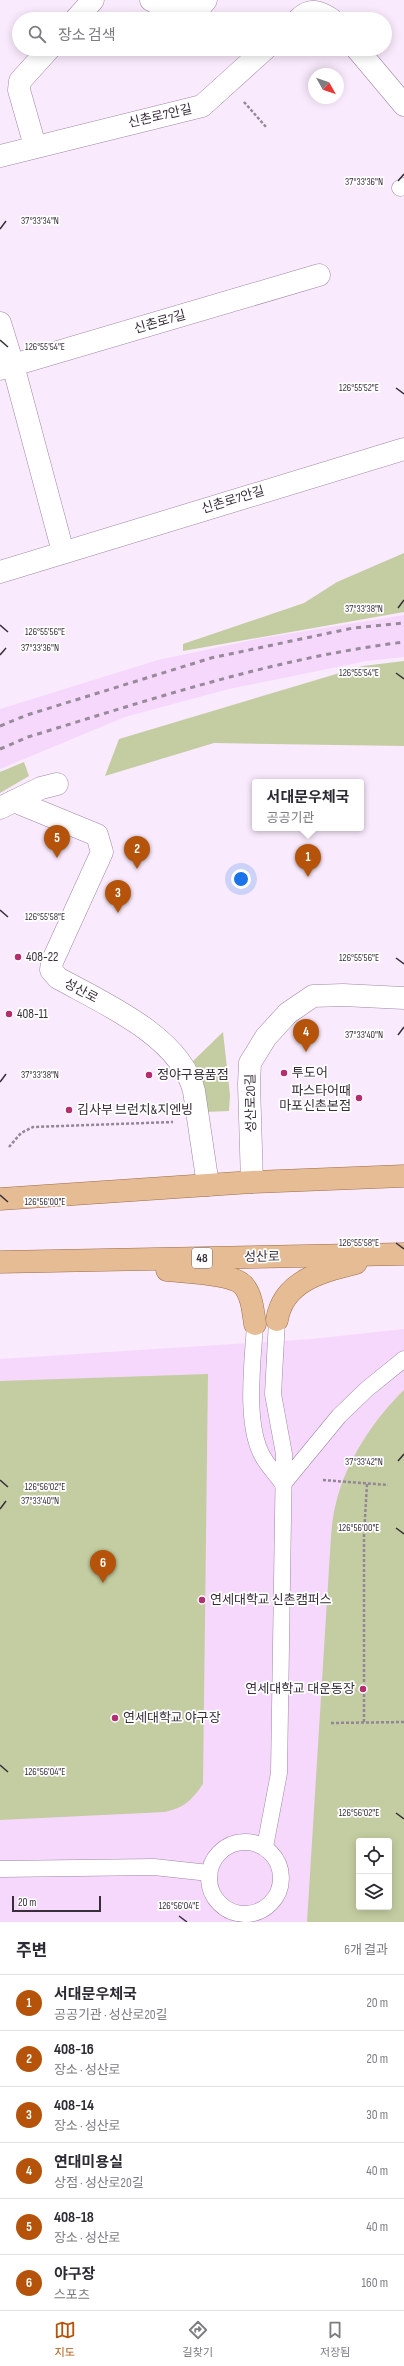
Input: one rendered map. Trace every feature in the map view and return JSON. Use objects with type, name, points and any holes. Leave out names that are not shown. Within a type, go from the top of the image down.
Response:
[{"type":"main road","points":[[0,1199],[252,1182],[404,1176]]},
{"type":"main road","points":[[277,1320],[279,1309],[285,1296],[311,1277],[330,1269],[398,1254]]},
{"type":"main road","name":"성산로","points":[[0,1262],[398,1254]]},
{"type":"main road","points":[[96,1260],[230,1278],[241,1283],[246,1290],[255,1324]]},
{"type":"street","points":[[82,12],[93,0]]},
{"type":"street","points":[[151,0],[172,11],[200,7],[206,0]]},
{"type":"street","points":[[310,12],[321,12]]},
{"type":"street","points":[[35,146],[19,90],[20,81],[43,56]]},
{"type":"street","name":"신촌로7안길","points":[[0,156],[35,146],[202,106],[257,56]]},
{"type":"street","points":[[363,56],[404,105]]},
{"type":"street","name":"신촌로7길","points":[[7,367],[319,275]]},
{"type":"street","points":[[0,323],[7,367],[62,552]]},
{"type":"street","name":"신촌로7안길","points":[[0,572],[404,449]]},
{"type":"street","points":[[7,804],[41,788],[57,784]]},
{"type":"street","name":"성산로","points":[[7,804],[98,835],[102,852],[52,962],[50,970],[58,978],[138,1024],[161,1042],[184,1067],[191,1079],[194,1091],[208,1185]]},
{"type":"street","name":"성산로20길","points":[[252,1182],[249,1084],[250,1063],[266,1037],[288,1013],[313,996],[343,995],[404,998]]},
{"type":"lane","points":[[372,1178],[404,1180]]},
{"type":"lane","points":[[265,1847],[279,1773],[284,1454],[273,1394],[277,1320]]},
{"type":"lane","points":[[255,1324],[251,1403],[256,1439],[262,1456],[283,1484]]},
{"type":"lane","points":[[283,1484],[339,1416],[367,1389],[404,1359]]},
{"type":"lane","points":[[241,1842],[253,1842],[265,1847],[274,1855],[279,1865],[281,1883],[274,1900],[256,1918],[230,1912],[220,1906],[213,1896],[209,1885],[209,1873],[212,1861],[220,1851],[230,1845],[241,1842]]},
{"type":"lane","points":[[0,1869],[154,1867],[209,1873]]},
{"type":"path","points":[[243,101],[267,128]]},
{"type":"path","points":[[9,1146],[21,1133],[33,1127],[176,1122]]},
{"type":"path","points":[[323,1480],[388,1485]]},
{"type":"path","points":[[364,1722],[364,1535],[367,1484]]},
{"type":"path","points":[[331,1723],[404,1722]]},
{"type":"shaded area","points":[[404,615],[404,657],[366,661],[229,689],[125,717],[0,769],[0,709],[158,660],[257,639]]},
{"type":"shaded area","name":"연세대학교 신촌캠퍼스","points":[[404,1329],[404,1922],[0,1922],[0,1359],[312,1339]]},
{"type":"green space","points":[[404,553],[404,612],[183,651],[183,644],[304,603],[337,582]]},
{"type":"green space","points":[[404,661],[404,746],[214,743],[105,776],[119,739],[363,666]]},
{"type":"green space","points":[[24,762],[29,776],[0,793],[0,772]]},
{"type":"green space","points":[[223,1032],[230,1095],[229,1111],[206,1112],[192,1062]]},
{"type":"green space","points":[[208,1374],[203,1784],[195,1795],[183,1805],[165,1812],[0,1820],[0,1381]]},
{"type":"green space","name":"연세대학교 대운동장","points":[[404,1390],[404,1922],[307,1922],[333,1515],[341,1487],[354,1456],[382,1414]]},
{"type":"railway","points":[[0,726],[27,715],[211,658],[353,628],[404,623]]},
{"type":"railway","points":[[0,749],[28,737],[214,681],[308,658],[404,642]]},
{"type":"place","name":"408-18","points":[[57,858]]},
{"type":"place","name":"408-16","points":[[137,869]]},
{"type":"place","name":"서대문우체국","points":[[308,877]]},
{"type":"place","name":"408-14","points":[[118,913]]},
{"type":"place","name":"408-22","points":[[18,957]]},
{"type":"place","name":"408-11","points":[[9,1014]]},
{"type":"place","name":"연대미용실","points":[[306,1052]]},
{"type":"place","name":"투도어","points":[[284,1073]]},
{"type":"place","name":"정야구용품점","points":[[149,1075]]},
{"type":"place","name":"파스타어때 마포신촌본점","points":[[359,1098]]},
{"type":"place","name":"김사부 브런치&지엔빙","points":[[69,1110]]},
{"type":"place","name":"야구장","points":[[103,1583]]},
{"type":"place","name":"연세대학교 신촌캠퍼스","points":[[202,1600]]},
{"type":"place","name":"연세대학교 대운동장","points":[[363,1689]]},
{"type":"place","name":"연세대학교 야구장","points":[[115,1718]]}]
